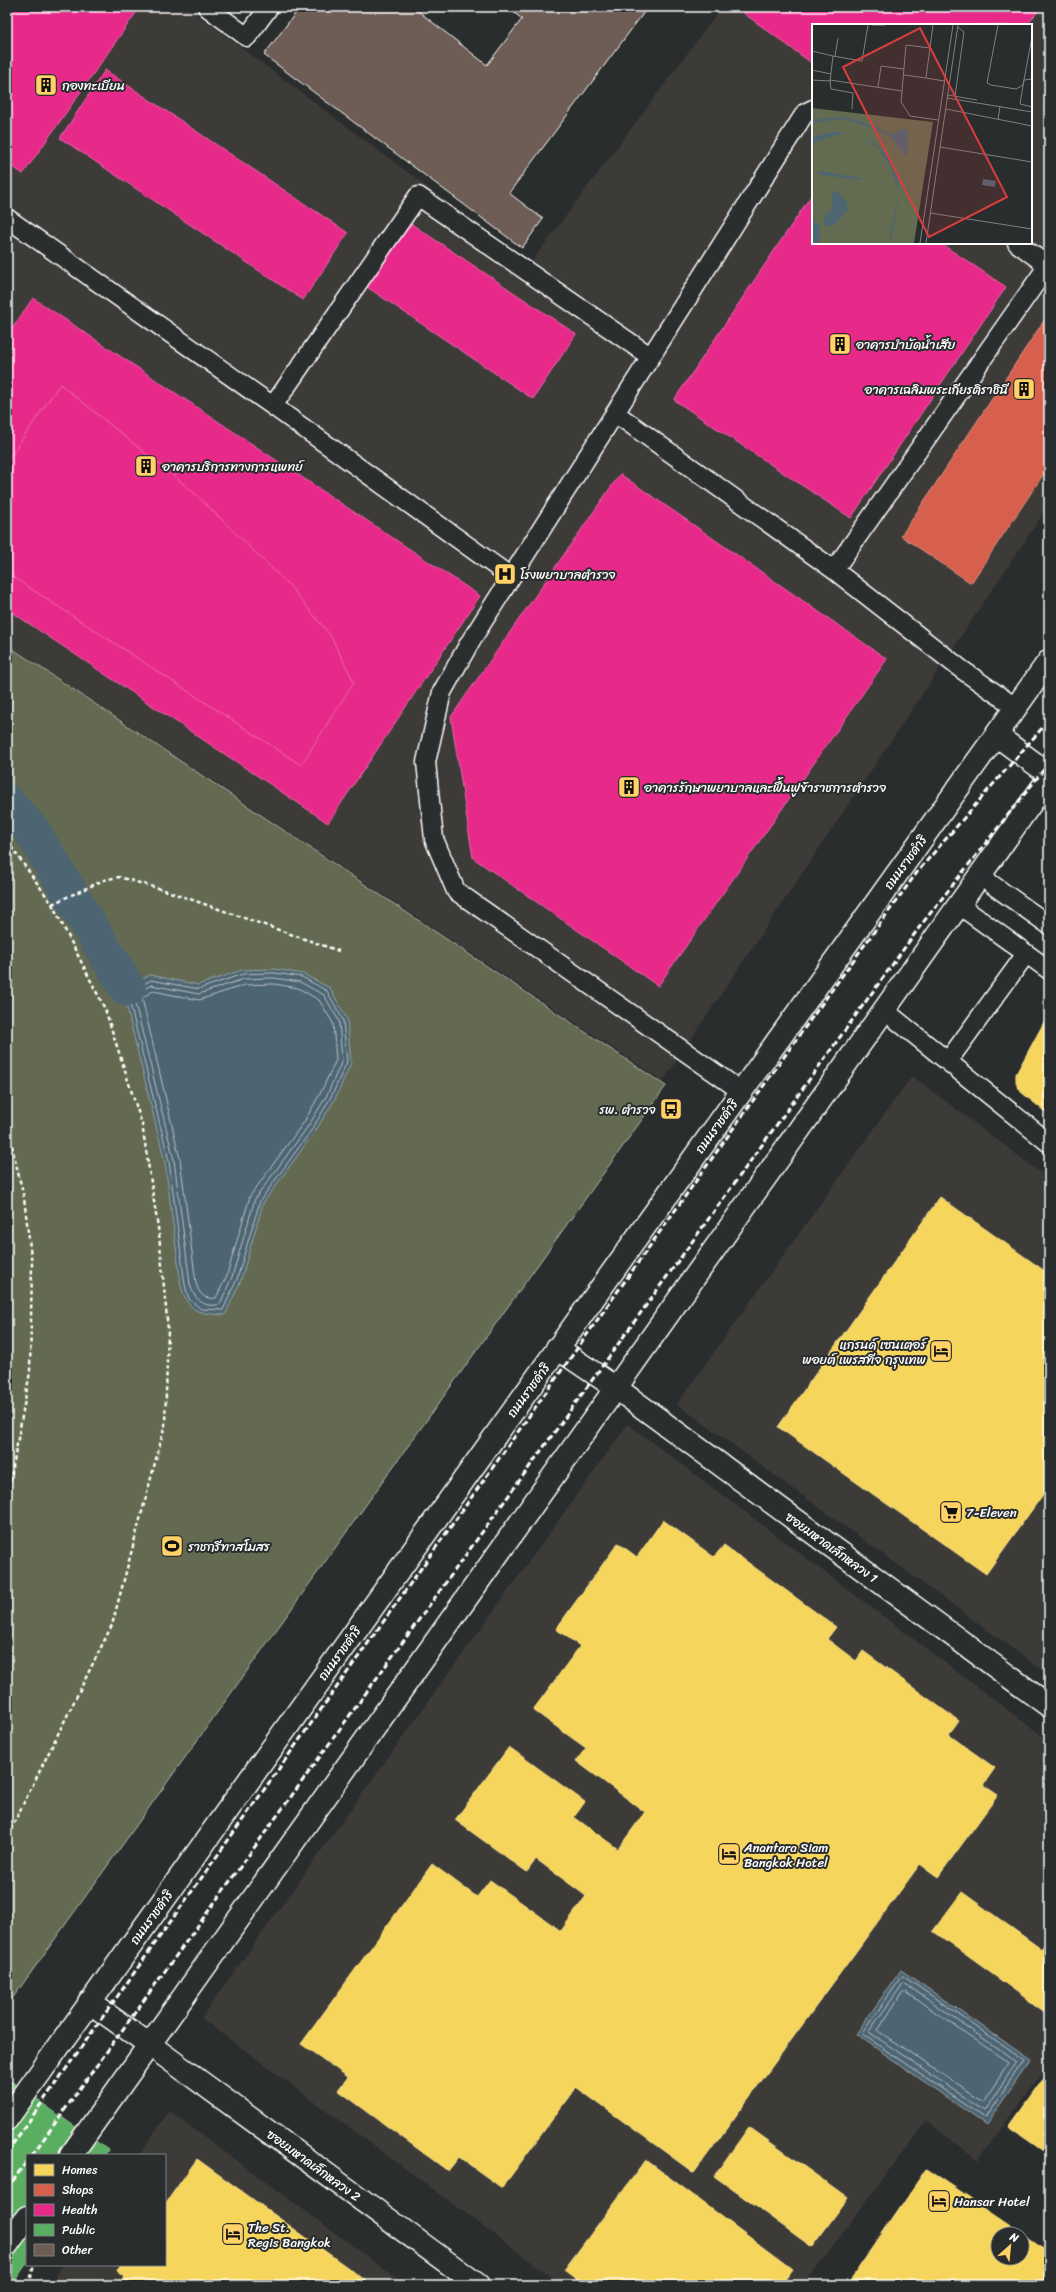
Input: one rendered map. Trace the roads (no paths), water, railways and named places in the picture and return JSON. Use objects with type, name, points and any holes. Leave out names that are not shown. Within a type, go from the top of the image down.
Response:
[{"type":"main road","name":"ถนนราชดำริ","points":[[7,2119],[89,2002],[1049,661]]},
{"type":"main road","points":[[996,735],[1049,774]]},
{"type":"main road","points":[[72,2154],[1049,778]]},
{"type":"main road","name":"ซอยมหาดเล็กหลวง 1","points":[[557,1348],[616,1388],[1049,1706]]},
{"type":"main road","name":"ซอยมหาดเล็กหลวง 2","points":[[89,2002],[478,2285]]},
{"type":"main road","points":[[7,2245],[26,2218]]},
{"type":"lane","points":[[207,7],[247,37],[269,7]]},
{"type":"lane","points":[[741,1091],[456,891],[434,839],[426,762],[442,692],[511,577],[810,108]]},
{"type":"lane","points":[[274,406],[418,196],[651,357]]},
{"type":"lane","points":[[7,218],[274,406],[511,577]]},
{"type":"lane","points":[[834,570],[1048,265],[1019,244]]},
{"type":"lane","points":[[615,413],[834,570],[1015,708]]},
{"type":"lane","points":[[980,876],[1049,924]]},
{"type":"lane","points":[[959,904],[1049,970]]},
{"type":"lane","points":[[948,1062],[1026,954]]},
{"type":"lane","points":[[884,1010],[1049,1143]]},
{"type":"water","points":[[275,969],[303,974],[330,988],[347,1019],[351,1063],[335,1099],[316,1130],[263,1203],[241,1280],[225,1315],[208,1314],[192,1307],[184,1295],[181,1286],[165,1162],[126,1004],[127,988],[150,975],[198,985],[242,970]]},
{"type":"water","points":[[901,1970],[1031,2060],[986,2125],[856,2034]]},
{"type":"waterway","points":[[7,803],[32,831],[127,988]]},
{"type":"railway","points":[[7,2152],[813,1016],[918,871],[1049,720]]},
{"type":"railway","points":[[33,2154],[921,925],[1049,763]]},
{"type":"railway","points":[[7,2189],[26,2162]]},
{"type":"place","name":"กองทะเบียน","points":[[46,85]]},
{"type":"place","name":"อาคารบำบัดน้ำเสีย","points":[[840,344]]},
{"type":"place","name":"อาคารเฉลิมพระเกียรติราชินี","points":[[1024,389]]},
{"type":"place","name":"อาคารบริการทางการแพทย์","points":[[146,466]]},
{"type":"place","name":"โรงพยาบาลตำรวจ","points":[[505,574]]},
{"type":"place","name":"อาคารรักษาพยาบาลและฟื้นฟูข้าราชการตำรวจ","points":[[629,787]]},
{"type":"place","name":"รพ. ตำรวจ","points":[[671,1109]]},
{"type":"place","name":"แกรนด์ เซนเตอร์ พอยต์ เพรสทีจ กรุงเทพ","points":[[941,1351]]},
{"type":"place","name":"7-Eleven","points":[[951,1512]]},
{"type":"place","name":"ราชกรีฑาสโมสร","points":[[172,1546]]},
{"type":"place","name":"Anantara Siam Bangkok Hotel","points":[[729,1854]]},
{"type":"place","name":"Hansar Hotel","points":[[939,2201]]},
{"type":"place","name":"The St. Regis Bangkok","points":[[233,2234]]}]
